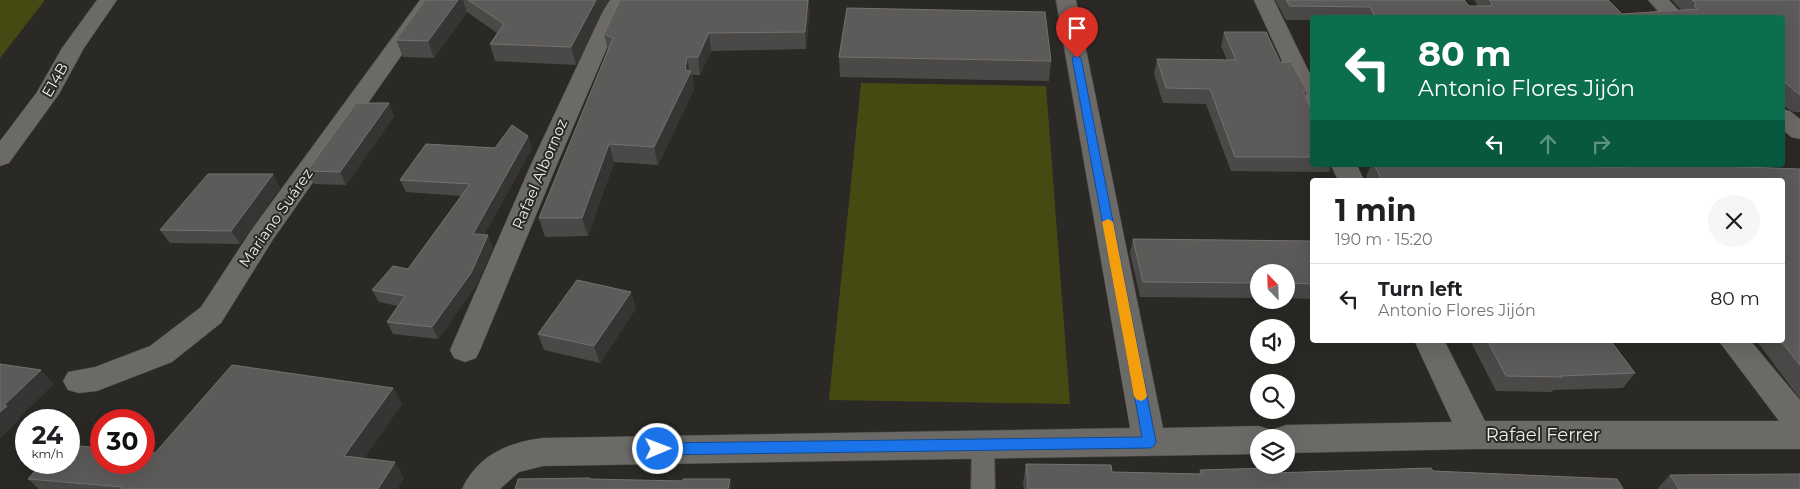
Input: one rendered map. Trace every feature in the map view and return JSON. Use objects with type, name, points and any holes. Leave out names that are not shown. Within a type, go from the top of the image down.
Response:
[{"type":"street","name":"E14B","points":[[0,158],[47,94],[73,48],[107,0]]},
{"type":"street","name":"Mariano Suárez","points":[[79,381],[97,379],[161,354],[211,315],[262,235],[430,0]]},
{"type":"street","name":"Rafael Albornoz","points":[[465,350],[544,162],[612,13],[620,0]]},
{"type":"street","points":[[1066,0],[1150,442]]},
{"type":"street","points":[[1264,0],[1310,96]]},
{"type":"street","points":[[1658,0],[1673,15]]},
{"type":"street","points":[[1785,119],[1800,132]]},
{"type":"street","points":[[1430,343],[1475,435]]},
{"type":"street","points":[[1735,343],[1800,424]]},
{"type":"street","name":"Rafael Ferrer","points":[[1295,439],[1475,435],[1800,435]]},
{"type":"street","points":[[479,489],[496,469],[510,459],[543,452],[1250,440]]},
{"type":"lane","points":[[982,445],[983,489]]},
{"type":"green space","points":[[0,0],[45,0],[0,58]]},
{"type":"green space","points":[[861,83],[1046,86],[1070,404],[829,400]]},
{"type":"building","points":[[425,0],[458,0],[428,41],[396,40]]},
{"type":"building","points":[[468,0],[596,0],[571,47],[490,44],[504,24]]},
{"type":"building","points":[[620,0],[808,0],[805,32],[709,33],[698,57],[687,57],[685,70],[691,71],[654,147],[609,144],[582,218],[539,218],[613,38],[604,34]]},
{"type":"building","points":[[1286,0],[1464,0],[1469,6],[1491,6],[1492,3],[1489,0],[1608,0],[1622,14],[1698,9],[1694,6],[1696,3],[1692,0],[1800,0],[1800,95],[1785,82],[1785,15],[1374,15],[1370,7],[1290,6]]},
{"type":"building","points":[[847,8],[1045,12],[1051,61],[839,57]]},
{"type":"building","points":[[1224,32],[1266,32],[1280,62],[1291,62],[1307,91],[1303,92],[1310,107],[1310,157],[1235,157],[1210,89],[1166,88],[1157,59],[1236,60]]},
{"type":"building","points":[[356,103],[389,103],[340,172],[307,171]]},
{"type":"building","points":[[512,125],[528,136],[473,234],[488,235],[471,273],[432,327],[387,322],[405,296],[372,290],[393,266],[408,269],[470,184],[400,180],[426,144],[495,148]]},
{"type":"building","points":[[1375,167],[1743,167],[1800,169],[1800,365],[1782,343],[1785,343],[1785,178],[1381,178]]},
{"type":"building","points":[[208,174],[273,174],[231,231],[160,230]]},
{"type":"building","points":[[1133,239],[1310,241],[1310,284],[1295,283],[1295,264],[1250,264],[1250,283],[1143,282]]},
{"type":"building","points":[[577,280],[631,292],[594,346],[538,334]]},
{"type":"building","points":[[1489,343],[1612,343],[1635,373],[1562,377],[1506,376]]},
{"type":"building","points":[[0,364],[41,370],[4,405],[7,406],[0,412]]},
{"type":"building","points":[[232,365],[393,388],[344,456],[395,462],[378,489],[121,489],[123,487],[28,479],[32,474],[80,474],[80,446],[90,447],[90,474],[155,474],[155,453]]},
{"type":"building","points":[[1026,464],[1111,465],[1112,472],[1202,474],[1200,470],[1250,469],[1250,474],[1295,474],[1295,472],[1431,468],[1433,471],[1617,479],[1623,489],[1028,489]]},
{"type":"building","points":[[1800,474],[1800,489],[1679,489],[1670,475]]},
{"type":"building","points":[[590,478],[683,481],[683,479],[730,479],[728,489],[515,489],[518,479]]},
{"type":"slow traffic","points":[[1108,222],[1141,396]]},
{"type":"route","points":[[658,449],[1150,442],[1077,58]]}]
